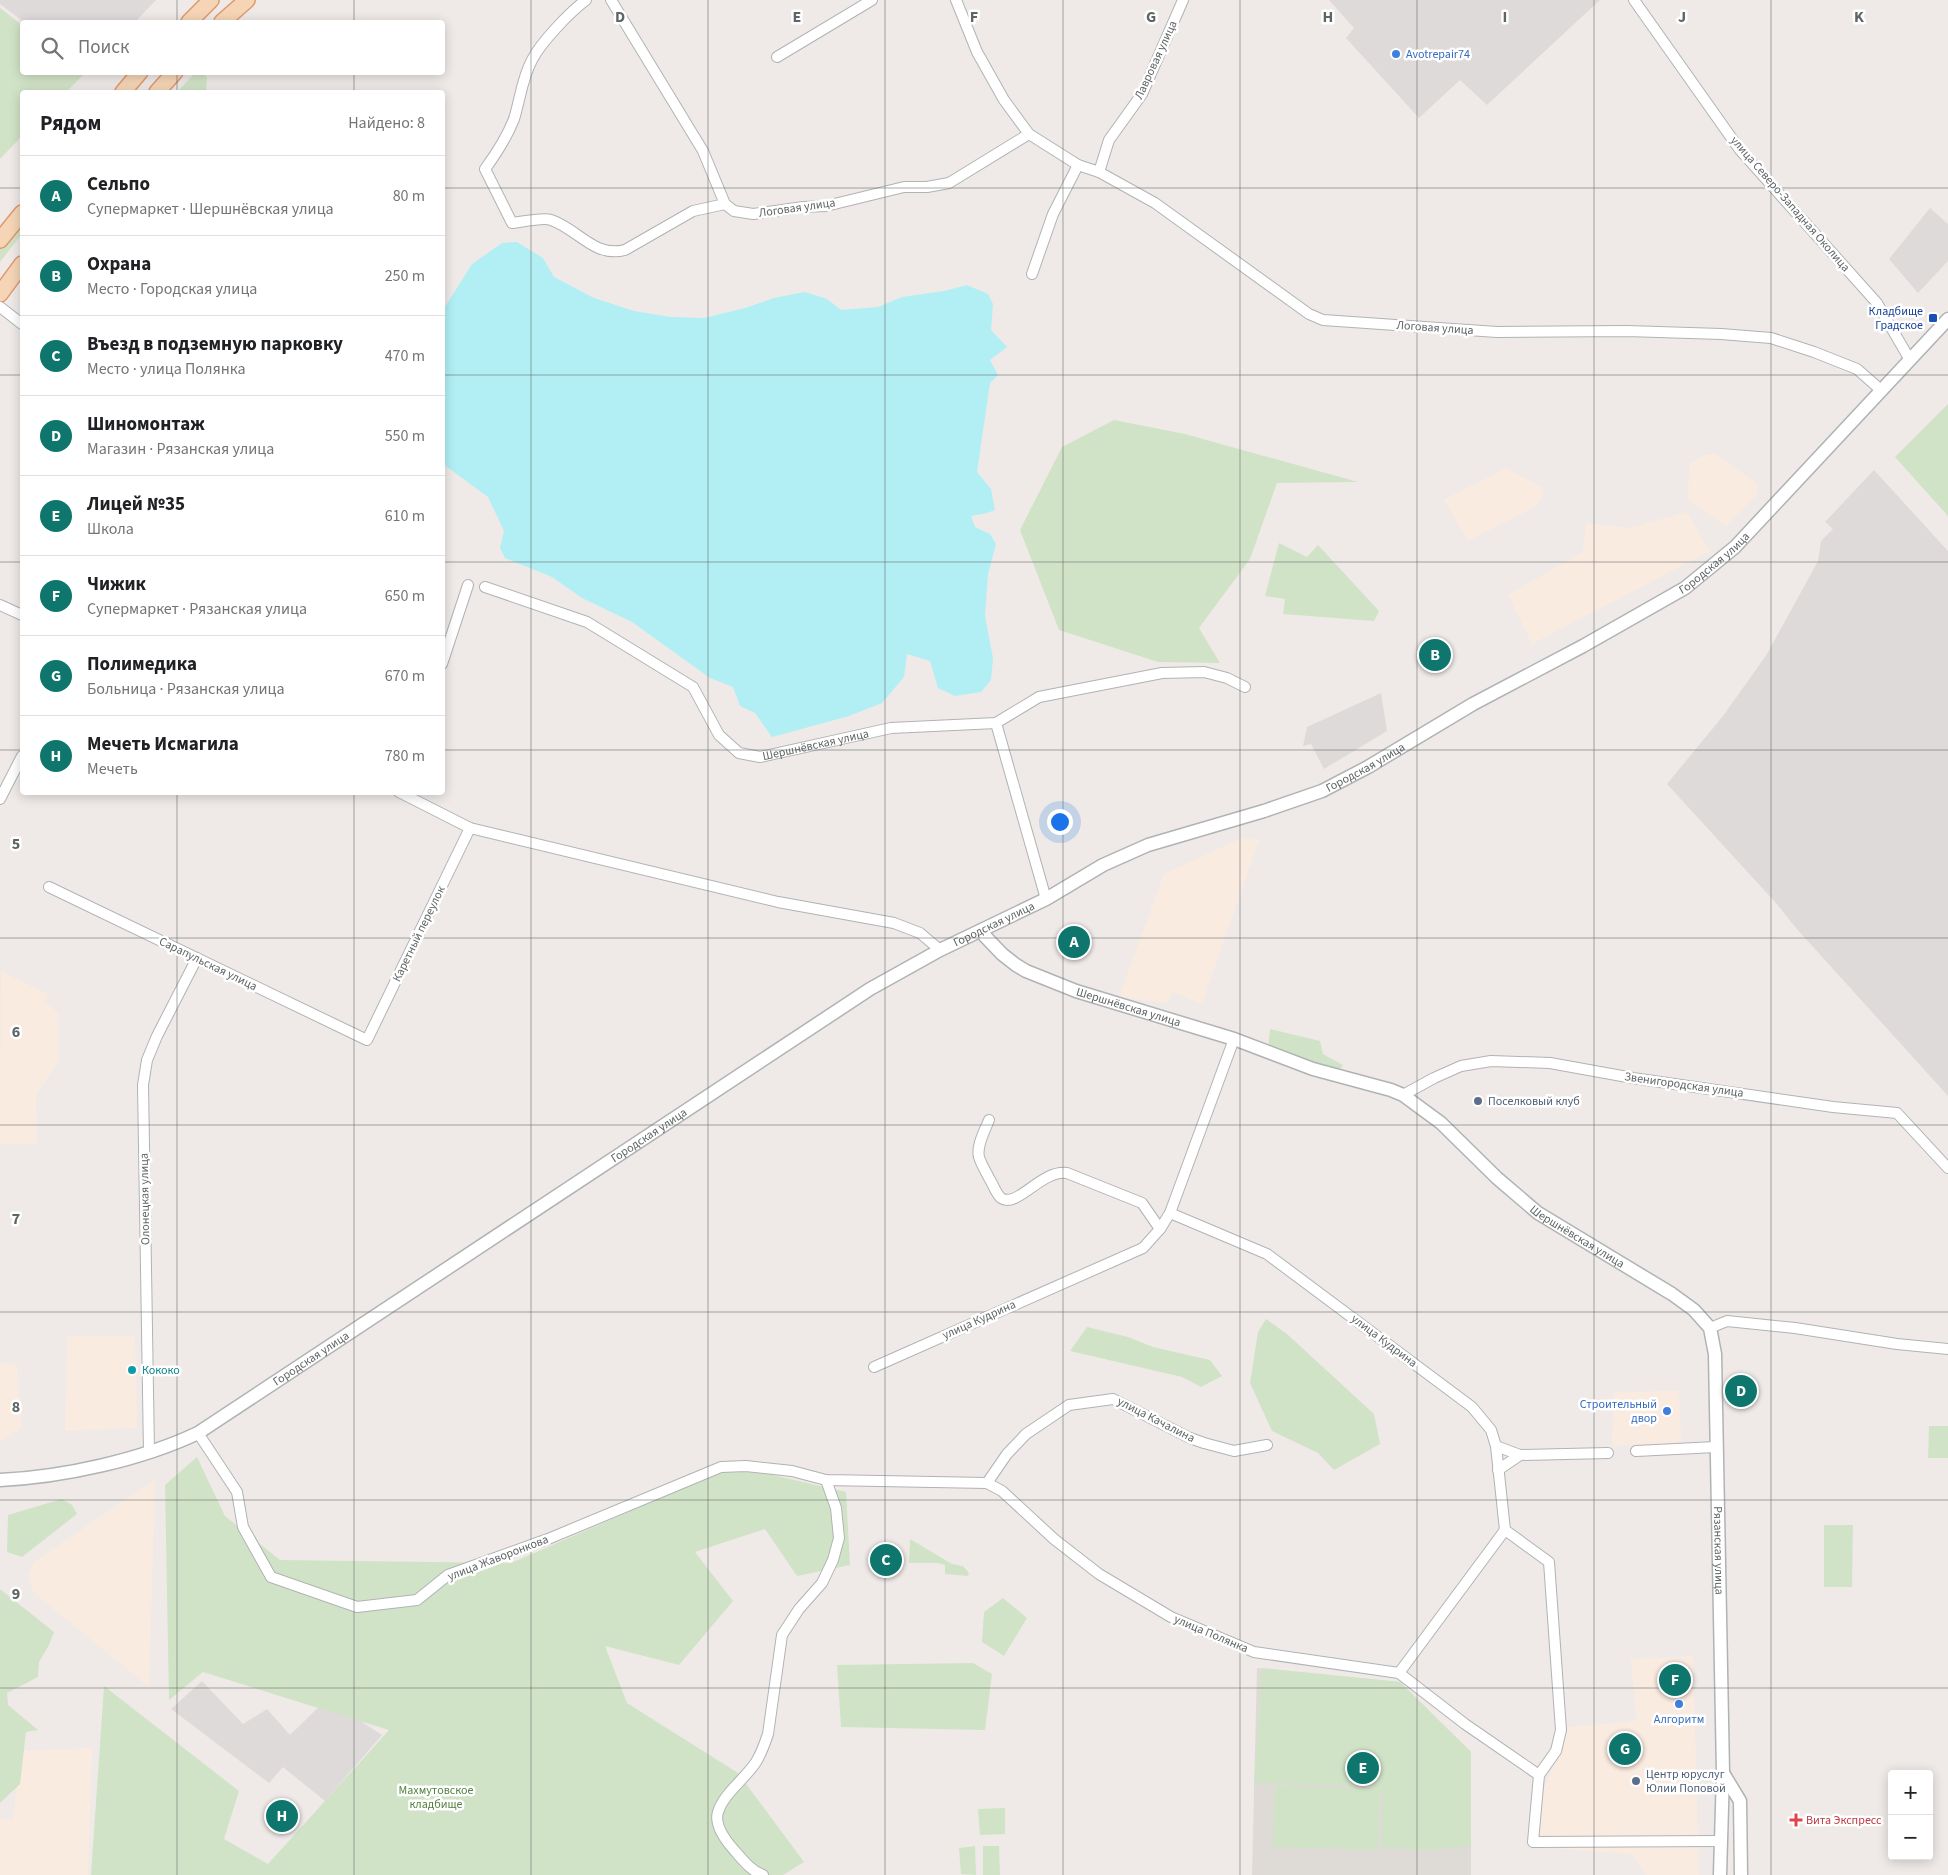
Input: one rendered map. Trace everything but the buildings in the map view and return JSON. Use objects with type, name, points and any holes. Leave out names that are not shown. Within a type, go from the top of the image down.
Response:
[{"type":"main road","points":[[191,20],[211,0]]},
{"type":"main road","points":[[224,20],[247,0]]},
{"type":"main road","points":[[124,90],[137,75]]},
{"type":"main road","points":[[158,90],[171,75]]},
{"type":"main road","points":[[0,240],[20,215]]},
{"type":"main road","points":[[0,294],[20,267]]},
{"type":"street","points":[[586,0],[557,28],[532,59],[513,120],[496,154],[485,169],[512,223],[550,219],[602,250],[614,252],[625,250],[693,210],[725,204],[703,151],[611,0]]},
{"type":"street","points":[[777,57],[872,0]]},
{"type":"street","name":"Логовая улица","points":[[956,0],[977,52],[1004,100],[1029,134],[1078,165],[1099,172],[1155,203],[1309,314],[1323,320],[1497,332],[1656,332],[1771,338],[1858,369],[1882,391]]},
{"type":"street","name":"Лавровая улица","points":[[1099,172],[1109,140],[1142,94],[1183,0]]},
{"type":"street","name":"улица Северо-Западная Околица","points":[[1634,0],[1740,150],[1877,304],[1910,360]]},
{"type":"street","name":"Логовая улица","points":[[725,204],[734,211],[753,214],[803,207],[826,206],[904,187],[927,188],[949,183],[1029,134]]},
{"type":"street","points":[[1032,274],[1053,214],[1078,165]]},
{"type":"street","points":[[0,306],[20,322]]},
{"type":"street","name":"Городская улица","points":[[0,1480],[36,1478],[149,1452],[198,1433],[870,989],[940,950],[1046,899],[1103,865],[1148,845],[1264,811],[1322,791],[1368,767],[1473,704],[1583,646],[1685,588],[1735,547],[1948,319]]},
{"type":"street","points":[[445,655],[468,585]]},
{"type":"street","name":"Шершнёвская улица","points":[[485,587],[587,622],[692,688],[719,735],[739,753],[760,757],[890,728],[996,724],[1039,697],[1162,673],[1204,672],[1227,678],[1245,687]]},
{"type":"street","points":[[0,605],[20,615]]},
{"type":"street","points":[[996,724],[1046,899]]},
{"type":"street","points":[[0,799],[20,760]]},
{"type":"street","points":[[405,795],[470,828],[778,902],[894,922],[920,934],[940,950]]},
{"type":"street","name":"Каретный переулок","points":[[367,1040],[470,828]]},
{"type":"street","name":"Сарапульская улица","points":[[49,887],[367,1040]]},
{"type":"street","name":"Шершнёвская улица","points":[[980,931],[1002,954],[1026,971],[1076,991],[1234,1038],[1313,1069],[1403,1095],[1442,1123],[1497,1178],[1538,1213],[1672,1294],[1694,1310],[1710,1328]]},
{"type":"street","name":"Олонецкая улица","points":[[149,1452],[143,1085],[147,1060],[157,1036],[197,958]]},
{"type":"street","points":[[1170,1213],[1234,1038]]},
{"type":"street","name":"Звенигородская улица","points":[[1403,1095],[1461,1066],[1491,1061],[1550,1062],[1633,1078],[1833,1107],[1897,1113],[1948,1168]]},
{"type":"street","points":[[989,1120],[979,1147],[979,1158],[999,1197],[1006,1200],[1015,1199],[1050,1174],[1058,1172],[1067,1173],[1142,1203],[1160,1229]]},
{"type":"street","name":"улица Кудрина","points":[[874,1367],[1143,1248],[1160,1229],[1170,1213],[1267,1254],[1472,1407],[1491,1430],[1496,1446]]},
{"type":"street","points":[[1710,1328],[1727,1321],[1795,1328],[1896,1344],[1948,1349]]},
{"type":"street","name":"Рязанская улица","points":[[1710,1328],[1715,1354],[1723,1773],[1720,1875]]},
{"type":"street","name":"улица Качалина","points":[[987,1483],[1007,1454],[1026,1434],[1040,1424],[1069,1405],[1113,1398],[1190,1438],[1204,1443],[1234,1451],[1266,1445]]},
{"type":"street","name":"улица Жаворонкова","points":[[198,1433],[237,1492],[243,1527],[271,1577],[357,1607],[416,1600],[448,1575],[548,1539],[722,1467],[746,1466],[792,1472],[826,1480]]},
{"type":"street","points":[[1539,1775],[1465,1724],[1399,1672],[1505,1530],[1496,1446],[1520,1455],[1608,1453]]},
{"type":"street","points":[[1636,1451],[1716,1447]]},
{"type":"street","points":[[1498,1470],[1520,1455]]},
{"type":"street","points":[[763,1875],[744,1862],[726,1840],[718,1822],[718,1812],[727,1797],[756,1762],[768,1734],[782,1635],[799,1610],[822,1583],[833,1560],[839,1538],[836,1508],[826,1480],[987,1483]]},
{"type":"street","name":"улица Полянка","points":[[987,1483],[1002,1491],[1054,1539],[1099,1574],[1146,1603],[1204,1632],[1254,1652],[1399,1672]]},
{"type":"street","points":[[1505,1530],[1549,1562],[1560,1730],[1556,1751],[1539,1775],[1533,1842],[1741,1840]]},
{"type":"street","points":[[1723,1773],[1740,1801],[1741,1875]]},
{"type":"shaded area","points":[[0,0],[156,0],[137,20],[21,20],[0,4]]},
{"type":"shaded area","points":[[1329,0],[1600,0],[1487,105],[1460,80],[1419,118],[1346,38],[1354,28]]},
{"type":"shaded area","points":[[1930,208],[1948,224],[1948,261],[1918,293],[1889,259]]},
{"type":"shaded area","points":[[1715,454],[1759,485],[1756,496],[1726,526],[1688,501],[1689,464],[1706,455]]},
{"type":"shaded area","points":[[1506,468],[1545,489],[1537,506],[1468,541],[1444,500]]},
{"type":"shaded area","points":[[1874,470],[1948,551],[1948,1096],[1667,784],[1723,716],[1767,654],[1818,561],[1821,541],[1833,529],[1825,522]]},
{"type":"shaded area","points":[[1687,512],[1710,551],[1532,644],[1508,595],[1583,552],[1586,523],[1629,528]]},
{"type":"shaded area","points":[[1381,693],[1387,731],[1324,769],[1311,744],[1303,746],[1307,727]]},
{"type":"shaded area","points":[[1242,838],[1259,840],[1202,1004],[1173,992],[1167,1003],[1119,997],[1164,874]]},
{"type":"shaded area","points":[[1,971],[48,994],[45,1001],[58,1013],[58,1062],[36,1095],[37,1144],[0,1144]]},
{"type":"shaded area","points":[[67,1336],[135,1336],[137,1428],[65,1431]]},
{"type":"shaded area","points":[[0,1362],[17,1365],[22,1427],[0,1442]]},
{"type":"shaded area","points":[[1679,1391],[1681,1443],[1612,1446],[1614,1392]]},
{"type":"shaded area","points":[[155,1480],[149,1687],[34,1593],[28,1574],[35,1561]]},
{"type":"shaded area","points":[[1693,1656],[1699,1875],[1646,1875],[1632,1854],[1539,1847],[1542,1794],[1569,1727],[1636,1721],[1631,1659]]},
{"type":"shaded area","points":[[1257,1668],[1400,1682],[1471,1752],[1471,1875],[1252,1875]]},
{"type":"shaded area","points":[[202,1681],[243,1724],[267,1709],[290,1735],[327,1699],[382,1735],[325,1801],[283,1767],[269,1783],[171,1709]]},
{"type":"shaded area","points":[[92,1748],[88,1875],[0,1875],[0,1819],[13,1820],[21,1751]]},
{"type":"green space","points":[[0,8],[20,23],[20,75],[83,75],[68,90],[20,90],[20,138],[0,159]]},
{"type":"green space","points":[[193,75],[205,75],[207,77],[206,90],[179,90]]},
{"type":"green space","points":[[20,222],[20,237],[0,262],[0,247]]},
{"type":"green space","points":[[1948,404],[1948,516],[1895,457]]},
{"type":"green space","points":[[1114,420],[1185,434],[1358,482],[1277,483],[1250,559],[1199,628],[1220,663],[1158,662],[1059,630],[1020,530],[1062,447]]},
{"type":"green space","points":[[1279,543],[1307,557],[1318,545],[1379,611],[1374,621],[1283,614],[1285,599],[1265,596]]},
{"type":"green space","points":[[1270,1029],[1320,1041],[1323,1054],[1343,1065],[1338,1072],[1268,1048]]},
{"type":"green space","points":[[1266,1319],[1287,1334],[1374,1414],[1380,1444],[1334,1470],[1318,1453],[1272,1431],[1250,1383],[1258,1332]]},
{"type":"green space","points":[[1087,1327],[1128,1337],[1153,1347],[1210,1360],[1222,1376],[1201,1387],[1182,1377],[1070,1351]]},
{"type":"green space","points":[[1929,1426],[1948,1426],[1948,1458],[1928,1458]]},
{"type":"green space","name":"Махмутовское кладбище","points":[[197,1457],[225,1516],[280,1560],[511,1563],[734,1466],[846,1492],[850,1565],[797,1576],[765,1529],[695,1552],[733,1601],[679,1665],[605,1646],[627,1703],[738,1773],[804,1862],[783,1875],[91,1875],[104,1686],[239,1791],[224,1839],[268,1864],[389,1730],[203,1672],[169,1700],[165,1485]]},
{"type":"green space","points":[[62,1499],[72,1505],[77,1514],[22,1557],[7,1552],[8,1515]]},
{"type":"green space","points":[[1824,1525],[1853,1525],[1852,1587],[1824,1587]]},
{"type":"green space","points":[[910,1539],[952,1564],[963,1566],[969,1573],[968,1576],[945,1574],[945,1565],[938,1563],[909,1563]]},
{"type":"green space","points":[[0,1589],[54,1632],[39,1662],[38,1677],[7,1693],[8,1705],[38,1730],[26,1732],[20,1784],[0,1803]]},
{"type":"green space","points":[[1003,1598],[1027,1618],[1004,1656],[982,1642],[984,1612]]},
{"type":"green space","points":[[973,1663],[992,1674],[985,1730],[841,1727],[837,1665]]},
{"type":"green space","points":[[1262,1668],[1400,1682],[1471,1752],[1471,1846],[1426,1850],[1381,1848],[1383,1792],[1380,1790],[1378,1850],[1273,1847],[1275,1786],[1376,1788],[1373,1786],[1254,1783]]},
{"type":"green space","points":[[1005,1808],[1005,1834],[980,1835],[978,1809]]},
{"type":"green space","points":[[975,1846],[976,1875],[961,1874],[959,1848]]},
{"type":"green space","points":[[983,1846],[999,1846],[1000,1875],[983,1875]]},
{"type":"water","points":[[517,242],[543,258],[554,277],[594,298],[634,311],[671,317],[704,318],[745,308],[774,298],[805,292],[827,299],[841,310],[878,307],[902,297],[944,291],[967,285],[988,294],[993,304],[991,330],[1007,347],[990,360],[998,375],[990,383],[977,472],[991,489],[995,510],[971,516],[975,527],[990,534],[996,544],[988,574],[985,616],[993,658],[991,680],[981,692],[955,696],[938,688],[930,661],[907,654],[904,677],[882,703],[849,716],[772,737],[755,713],[740,706],[733,687],[710,678],[632,622],[582,598],[552,577],[505,558],[500,548],[504,531],[488,497],[445,465],[445,307],[472,264],[502,243]]},
{"type":"place","name":"Avotrepair74","points":[[1396,54]]},
{"type":"place","name":"Кладбище Градское","points":[[1933,318]]},
{"type":"place","name":"Охрана","points":[[1435,655]]},
{"type":"place","name":"Сельпо","points":[[1074,942]]},
{"type":"place","name":"Поселковый клуб","points":[[1478,1101]]},
{"type":"place","name":"Кококо","points":[[132,1370]]},
{"type":"place","name":"Шиномонтаж","points":[[1741,1391]]},
{"type":"place","name":"Строительный двор","points":[[1667,1411]]},
{"type":"place","name":"Въезд в подземную парковку","points":[[886,1560]]},
{"type":"place","name":"Чижик","points":[[1675,1680]]},
{"type":"place","name":"Алгоритм","points":[[1679,1704]]},
{"type":"place","name":"Полимедика","points":[[1625,1749]]},
{"type":"place","name":"Лицей №35","points":[[1363,1768]]},
{"type":"place","name":"Центр юруслуг Юлии Поповой","points":[[1636,1781]]},
{"type":"place","name":"Мечеть Исмагила","points":[[282,1816]]},
{"type":"place","name":"Вита Экспресс","points":[[1796,1820]]}]
